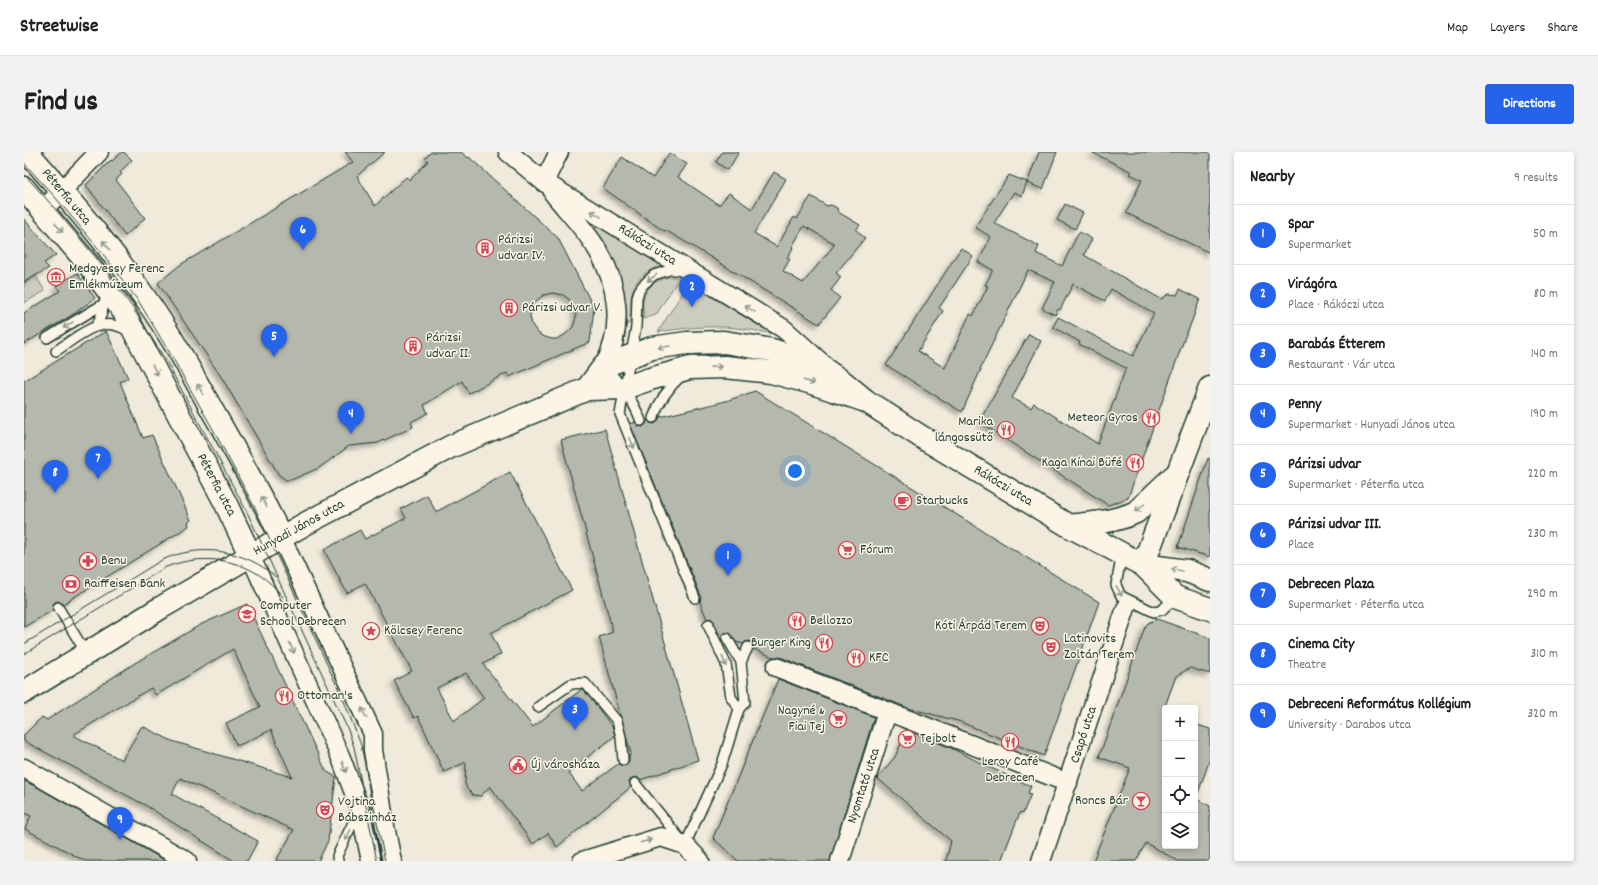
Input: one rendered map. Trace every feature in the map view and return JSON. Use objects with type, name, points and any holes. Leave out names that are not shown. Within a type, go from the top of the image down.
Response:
[{"type":"street","name":"Péterfia utca","points":[[27,152],[62,191],[109,249],[150,305],[191,372],[265,503],[373,734],[373,750],[392,861]]},
{"type":"street","points":[[44,210],[99,152]]},
{"type":"street","name":"Rákóczi utca","points":[[508,152],[544,182],[784,329],[866,401],[920,436],[1069,526],[1143,565]]},
{"type":"street","points":[[544,182],[559,152]]},
{"type":"street","name":"Rákóczi utca","points":[[544,182],[591,240],[602,258],[609,274],[615,300],[616,332],[612,349],[604,366]]},
{"type":"street","name":"Péterfia utca","points":[[24,188],[44,210],[99,278],[124,312],[231,513],[341,758],[360,809],[371,861]]},
{"type":"street","name":"Rákóczi utca","points":[[630,355],[652,348],[687,343],[724,342],[772,350],[816,364],[843,382]]},
{"type":"street","points":[[587,389],[604,366],[630,355]]},
{"type":"street","name":"Hunyadi János utca","points":[[24,692],[86,653],[281,537],[450,447],[587,389],[624,388],[690,368],[725,367],[771,372]]},
{"type":"street","name":"Rákóczi utca","points":[[771,372],[809,382],[866,401]]},
{"type":"street","points":[[1143,565],[1210,388]]},
{"type":"street","points":[[1069,526],[1109,521],[1130,515],[1136,512],[1178,472]]},
{"type":"street","points":[[1143,565],[1187,572],[1210,580]]},
{"type":"street","points":[[1143,565],[1175,597],[1210,609]]},
{"type":"street","name":"Csapó utca","points":[[1041,861],[1126,608]]},
{"type":"street","points":[[776,667],[1068,783]]},
{"type":"street","name":"Nyomtató utca","points":[[840,861],[887,712]]},
{"type":"street","points":[[24,768],[187,861]]},
{"type":"street","points":[[582,861],[661,837],[685,845],[700,861]]},
{"type":"lane","points":[[689,272],[669,270],[654,275],[643,285],[637,297],[636,327],[620,414],[657,500],[695,598]]},
{"type":"lane","points":[[97,325],[105,303],[105,291],[99,278]]},
{"type":"lane","points":[[47,338],[105,303]]},
{"type":"lane","points":[[56,351],[97,325],[106,323],[122,326],[140,341]]},
{"type":"lane","points":[[604,366],[624,388],[636,408],[641,421]]},
{"type":"lane","points":[[653,418],[657,406],[663,396],[690,368]]},
{"type":"lane","points":[[1122,554],[1116,585],[1121,596],[1154,612],[1162,610],[1175,597]]},
{"type":"lane","points":[[58,607],[86,653]]},
{"type":"lane","points":[[709,624],[708,625],[726,664],[731,697],[739,709]]},
{"type":"lane","points":[[635,783],[685,845],[722,764],[739,709],[745,702],[741,662],[727,638]]},
{"type":"lane","points":[[741,662],[748,647]]},
{"type":"lane","points":[[538,707],[571,684],[585,683],[617,721],[621,737],[623,760]]},
{"type":"lane","points":[[338,861],[338,856],[360,809]]},
{"type":"shaded area","points":[[583,216],[661,263],[642,276],[635,284],[629,324],[625,325]]},
{"type":"shaded area","points":[[36,276],[45,291],[24,303],[24,283]]},
{"type":"shaded area","points":[[673,277],[679,278],[656,315],[643,319],[643,302],[646,291],[657,281]]},
{"type":"shaded area","points":[[689,282],[753,322],[775,331],[775,334],[726,327],[687,328],[658,332]]},
{"type":"building","points":[[124,152],[132,160],[120,172],[122,174],[116,180],[145,218],[125,236],[86,185],[111,160],[112,161]]},
{"type":"building","points":[[345,152],[385,152],[357,176],[375,206],[406,177],[410,180],[428,161],[425,158],[431,152],[461,152],[468,158],[469,157],[558,238],[594,308],[590,342],[509,377],[507,373],[469,393],[462,381],[424,405],[428,413],[411,422],[413,427],[378,443],[349,446],[319,468],[291,480],[286,480],[279,475],[222,378],[158,283],[180,265],[353,162]],"holes":[[[553,293],[563,295],[570,300],[575,309],[576,317],[573,327],[566,334],[557,339],[542,336],[532,325],[530,316],[531,308],[536,301],[544,295]]]},
{"type":"building","points":[[722,152],[739,152],[728,170],[716,162]]},
{"type":"building","points":[[1039,152],[1057,152],[1043,189],[1027,183]]},
{"type":"building","points":[[1091,152],[1210,152],[1210,253],[1126,213],[1142,180],[1130,174],[1132,172]]},
{"type":"building","points":[[669,153],[687,164],[678,177],[719,205],[729,193],[752,209],[774,172],[786,179],[754,233],[777,247],[794,217],[797,219],[811,196],[827,206],[831,205],[837,208],[838,212],[860,225],[856,230],[865,238],[836,273],[841,277],[831,290],[840,298],[819,324],[689,244],[665,230],[664,231],[603,188],[622,157],[653,178]],"holes":[[[804,226],[835,244],[803,283],[783,271],[790,259],[787,258],[793,248],[792,247]]]},
{"type":"building","points":[[1009,175],[1027,182],[1022,196],[1014,192],[994,223],[1039,246],[1036,253],[1062,266],[1079,232],[1092,239],[1084,255],[1161,299],[1169,294],[1177,295],[1180,289],[1200,299],[1187,331],[1128,498],[1108,505],[979,422],[1029,334],[1041,341],[1012,398],[1031,408],[1034,403],[1098,444],[1126,368],[1079,344],[1080,342],[1053,327],[1058,317],[1133,356],[1154,313],[1111,289],[1105,301],[1073,284],[1060,310],[1058,309],[1055,315],[1042,308],[1055,282],[1028,270],[980,369],[962,412],[886,365],[961,248],[973,256],[939,308],[943,311],[918,351],[945,368],[970,314],[973,316],[988,286],[985,285],[993,270],[978,262],[991,237],[975,227]]},
{"type":"building","points":[[1065,204],[1083,213],[1075,229],[1057,220]]},
{"type":"building","points":[[24,219],[56,255],[44,263],[49,268],[24,282]]},
{"type":"building","points":[[77,273],[95,298],[75,313],[24,344],[24,313],[60,291],[56,286]]},
{"type":"building","points":[[106,331],[128,378],[120,382],[143,438],[152,435],[191,520],[188,523],[189,526],[63,604],[58,601],[55,602],[53,604],[53,610],[24,627],[24,381]]},
{"type":"building","name":"Fórum","points":[[755,391],[1099,602],[1044,756],[958,721],[908,708],[780,657],[773,657],[754,649],[753,644],[750,641],[743,644],[736,642],[730,633],[724,633],[722,635],[719,634],[713,620],[710,618],[707,619],[700,602],[701,596],[630,424],[635,422],[638,426],[643,427],[647,420],[654,424],[660,417],[726,401]]},
{"type":"building","points":[[605,429],[698,760],[640,780],[637,777],[632,778],[629,781],[631,787],[557,847],[548,833],[533,844],[490,786],[481,796],[473,795],[467,789],[465,783],[466,762],[444,772],[418,716],[414,718],[394,681],[412,671],[365,583],[347,593],[324,550],[360,530],[365,539],[406,518],[401,509],[427,495],[436,512],[510,472],[572,590],[491,633],[501,654],[483,664],[533,727],[582,689],[588,695],[613,728],[615,736],[568,772],[582,791],[618,764],[623,766],[627,765],[631,754],[599,637],[613,632],[561,440]],"holes":[[[466,673],[484,698],[454,721],[437,688]]]},
{"type":"building","points":[[1208,458],[1210,459],[1210,557],[1178,547]]},
{"type":"building","points":[[247,604],[326,771],[336,777],[328,841],[318,861],[276,861],[294,830],[180,778],[172,794],[258,841],[247,861],[234,861],[145,805],[24,741],[24,735],[42,717],[47,720],[135,663],[202,624]],"holes":[[[233,649],[260,707],[226,723],[237,746],[271,730],[292,777],[172,741],[142,726],[122,760],[73,735],[151,688],[156,695]]]},
{"type":"building","points":[[1157,619],[1210,638],[1210,674],[1190,668],[1176,676],[1165,705],[1162,705],[1162,849],[1198,849],[1198,800],[1210,806],[1210,861],[1178,861],[1146,843],[1136,861],[1093,861],[1130,768],[1099,757],[1145,627],[1148,623]]},
{"type":"building","points":[[778,679],[874,717],[830,861],[738,861],[713,838]]},
{"type":"building","points":[[1198,725],[1210,729],[1210,759],[1198,793]]},
{"type":"building","points":[[907,730],[951,748],[1031,786],[1028,793],[1031,794],[1023,813],[1020,812],[1001,861],[946,861],[951,841],[877,778],[895,757]]},
{"type":"building","points":[[24,781],[166,861],[85,861],[25,829],[31,816],[24,813]]},
{"type":"tram line","points":[[24,163],[103,254],[139,302],[214,431],[255,508],[344,701],[361,745],[385,861]]},
{"type":"tram line","points":[[24,174],[97,259],[132,307],[165,359],[247,512],[348,730],[354,747],[377,861]]},
{"type":"tram line","points":[[24,644],[162,560],[176,555],[206,551],[236,555],[250,560],[276,577]]},
{"type":"tram line","points":[[24,654],[166,567],[182,562],[214,560],[230,562],[245,567],[259,574],[272,584],[283,597]]},
{"type":"place","name":"Párizsi udvar IV.","points":[[485,248]]},
{"type":"place","name":"Párizsi udvar III.","points":[[303,250]]},
{"type":"place","name":"Medgyessy Ferenc Emlékmúzeum","points":[[56,277]]},
{"type":"place","name":"Virágóra","points":[[692,307]]},
{"type":"place","name":"Párizsi udvar V.","points":[[509,308]]},
{"type":"place","name":"Párizsi udvar II.","points":[[413,346]]},
{"type":"place","name":"Párizsi udvar","points":[[274,357]]},
{"type":"place","name":"Meteor Gyros","points":[[1151,418]]},
{"type":"place","name":"Marika lángossütő","points":[[1006,430]]},
{"type":"place","name":"Penny","points":[[351,434]]},
{"type":"place","name":"Kaga Kínai Büfé","points":[[1135,463]]},
{"type":"place","name":"Debrecen Plaza","points":[[98,479]]},
{"type":"place","name":"Cinema City","points":[[55,493]]},
{"type":"place","name":"Starbucks","points":[[903,501]]},
{"type":"place","name":"Fórum","points":[[847,550]]},
{"type":"place","name":"Benu","points":[[88,561]]},
{"type":"place","name":"Spar","points":[[728,576]]},
{"type":"place","name":"Raiffeisen Bank","points":[[71,584]]},
{"type":"place","name":"Computer School Debrecen","points":[[247,614]]},
{"type":"place","name":"Bellozzo","points":[[797,621]]},
{"type":"place","name":"Kóti Árpád Terem","points":[[1040,626]]},
{"type":"place","name":"Kölcsey Ferenc","points":[[371,631]]},
{"type":"place","name":"Burger King","points":[[824,643]]},
{"type":"place","name":"Latinovits Zoltán Terem","points":[[1051,647]]},
{"type":"place","name":"KFC","points":[[856,658]]},
{"type":"place","name":"Ottoman's","points":[[284,696]]},
{"type":"place","name":"Nagyné & Fiai Tej","points":[[838,719]]},
{"type":"place","name":"Barabás Étterem","points":[[575,730]]},
{"type":"place","name":"Tejbolt","points":[[907,739]]},
{"type":"place","name":"Leroy Café Debrecen","points":[[1010,742]]},
{"type":"place","name":"Új városháza","points":[[518,765]]},
{"type":"place","name":"Roncs Bár","points":[[1141,801]]},
{"type":"place","name":"Vojtina Bábszinház","points":[[325,810]]},
{"type":"place","name":"Debreceni Református Kollégium","points":[[120,840]]}]
